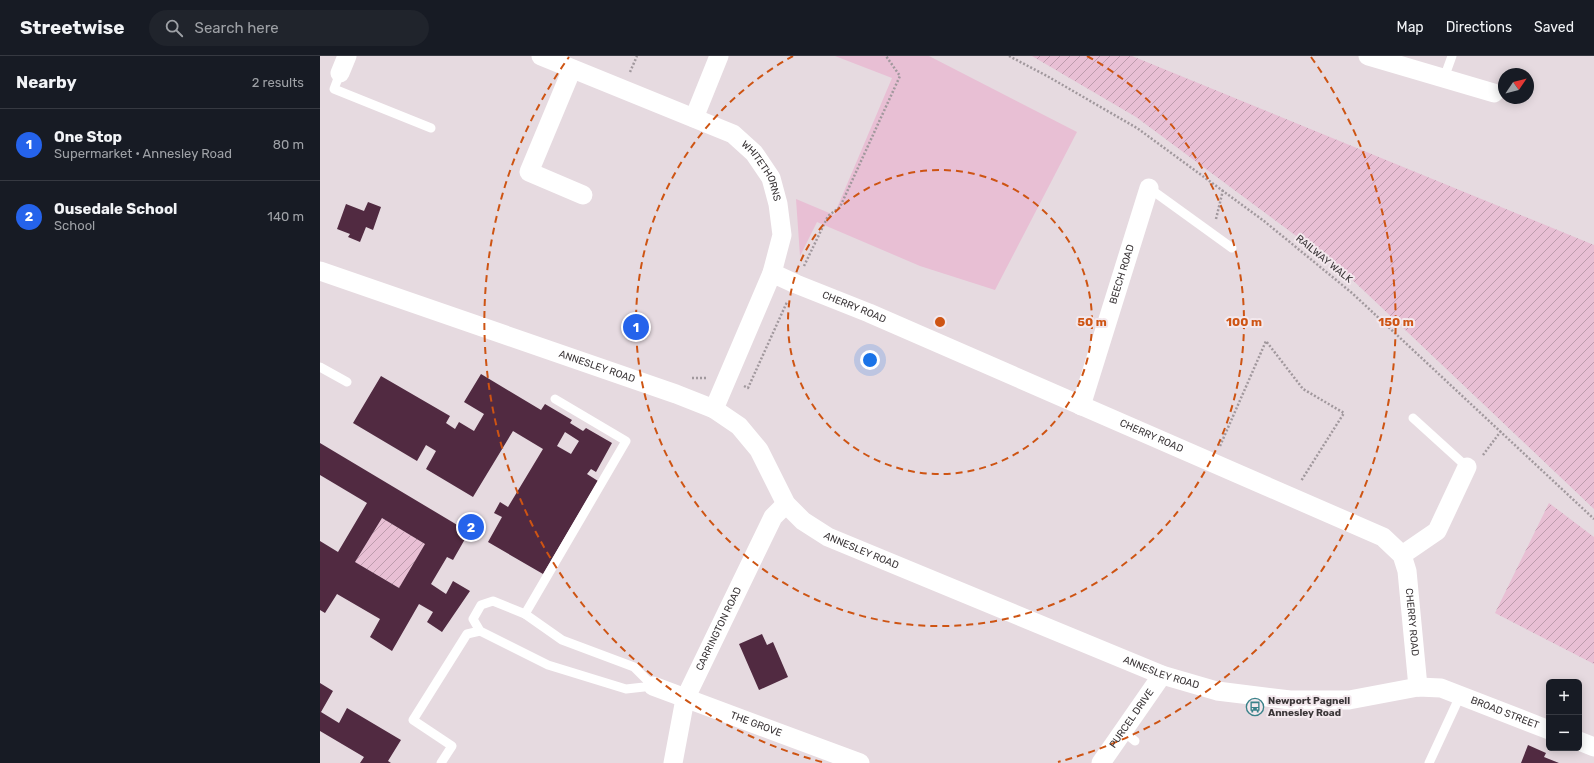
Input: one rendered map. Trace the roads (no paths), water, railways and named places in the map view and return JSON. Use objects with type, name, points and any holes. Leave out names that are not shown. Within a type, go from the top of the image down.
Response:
[{"type":"street","name":"WHITETHORNS","points":[[541,56],[733,134],[754,153],[771,178],[778,204],[782,236],[772,273],[714,409]]},
{"type":"street","points":[[694,118],[719,56]]},
{"type":"street","points":[[1368,56],[1494,93]]},
{"type":"street","points":[[572,69],[529,172],[583,195]]},
{"type":"street","name":"BEECH ROAD","points":[[1081,406],[1149,188]]},
{"type":"street","name":"ANNESLEY ROAD","points":[[320,271],[676,394],[714,409],[740,426],[759,450],[786,504],[803,521],[828,537],[1162,675],[1217,691],[1290,700],[1349,700],[1418,687],[1441,688],[1460,696]]},
{"type":"street","name":"CHERRY ROAD","points":[[772,273],[869,313],[1383,537],[1402,555],[1407,571],[1418,687]]},
{"type":"street","points":[[1402,555],[1437,531],[1467,468]]},
{"type":"street","name":"CARRINGTON ROAD","points":[[673,763],[685,698],[773,517],[786,504]]},
{"type":"street","name":"PURCEL DRIVE","points":[[1101,763],[1129,736],[1162,675]]},
{"type":"street","name":"THE GROVE","points":[[653,686],[860,763]]},
{"type":"street","name":"BROAD STREET","points":[[1460,696],[1546,729]]},
{"type":"street","points":[[1582,743],[1594,747]]},
{"type":"lane","points":[[1444,78],[1452,56]]},
{"type":"lane","points":[[344,64],[334,89],[430,128]]},
{"type":"lane","points":[[1149,188],[1212,232],[1232,248]]},
{"type":"lane","points":[[320,367],[347,382]]},
{"type":"lane","points":[[525,614],[626,441],[554,399]]},
{"type":"lane","points":[[1413,418],[1467,468]]},
{"type":"lane","points":[[493,601],[525,614],[562,640],[634,667],[653,686],[626,689],[548,665],[480,631],[473,619],[481,605],[493,601]]},
{"type":"lane","points":[[441,763],[452,746],[413,720],[467,634],[480,631]]},
{"type":"lane","points":[[1429,763],[1460,696]]},
{"type":"place","name":"One Stop","points":[[636,327]]},
{"type":"place","name":"Ousedale School","points":[[471,527]]},
{"type":"place","name":"Newport Pagnell Annesley Road","points":[[1255,707]]}]
